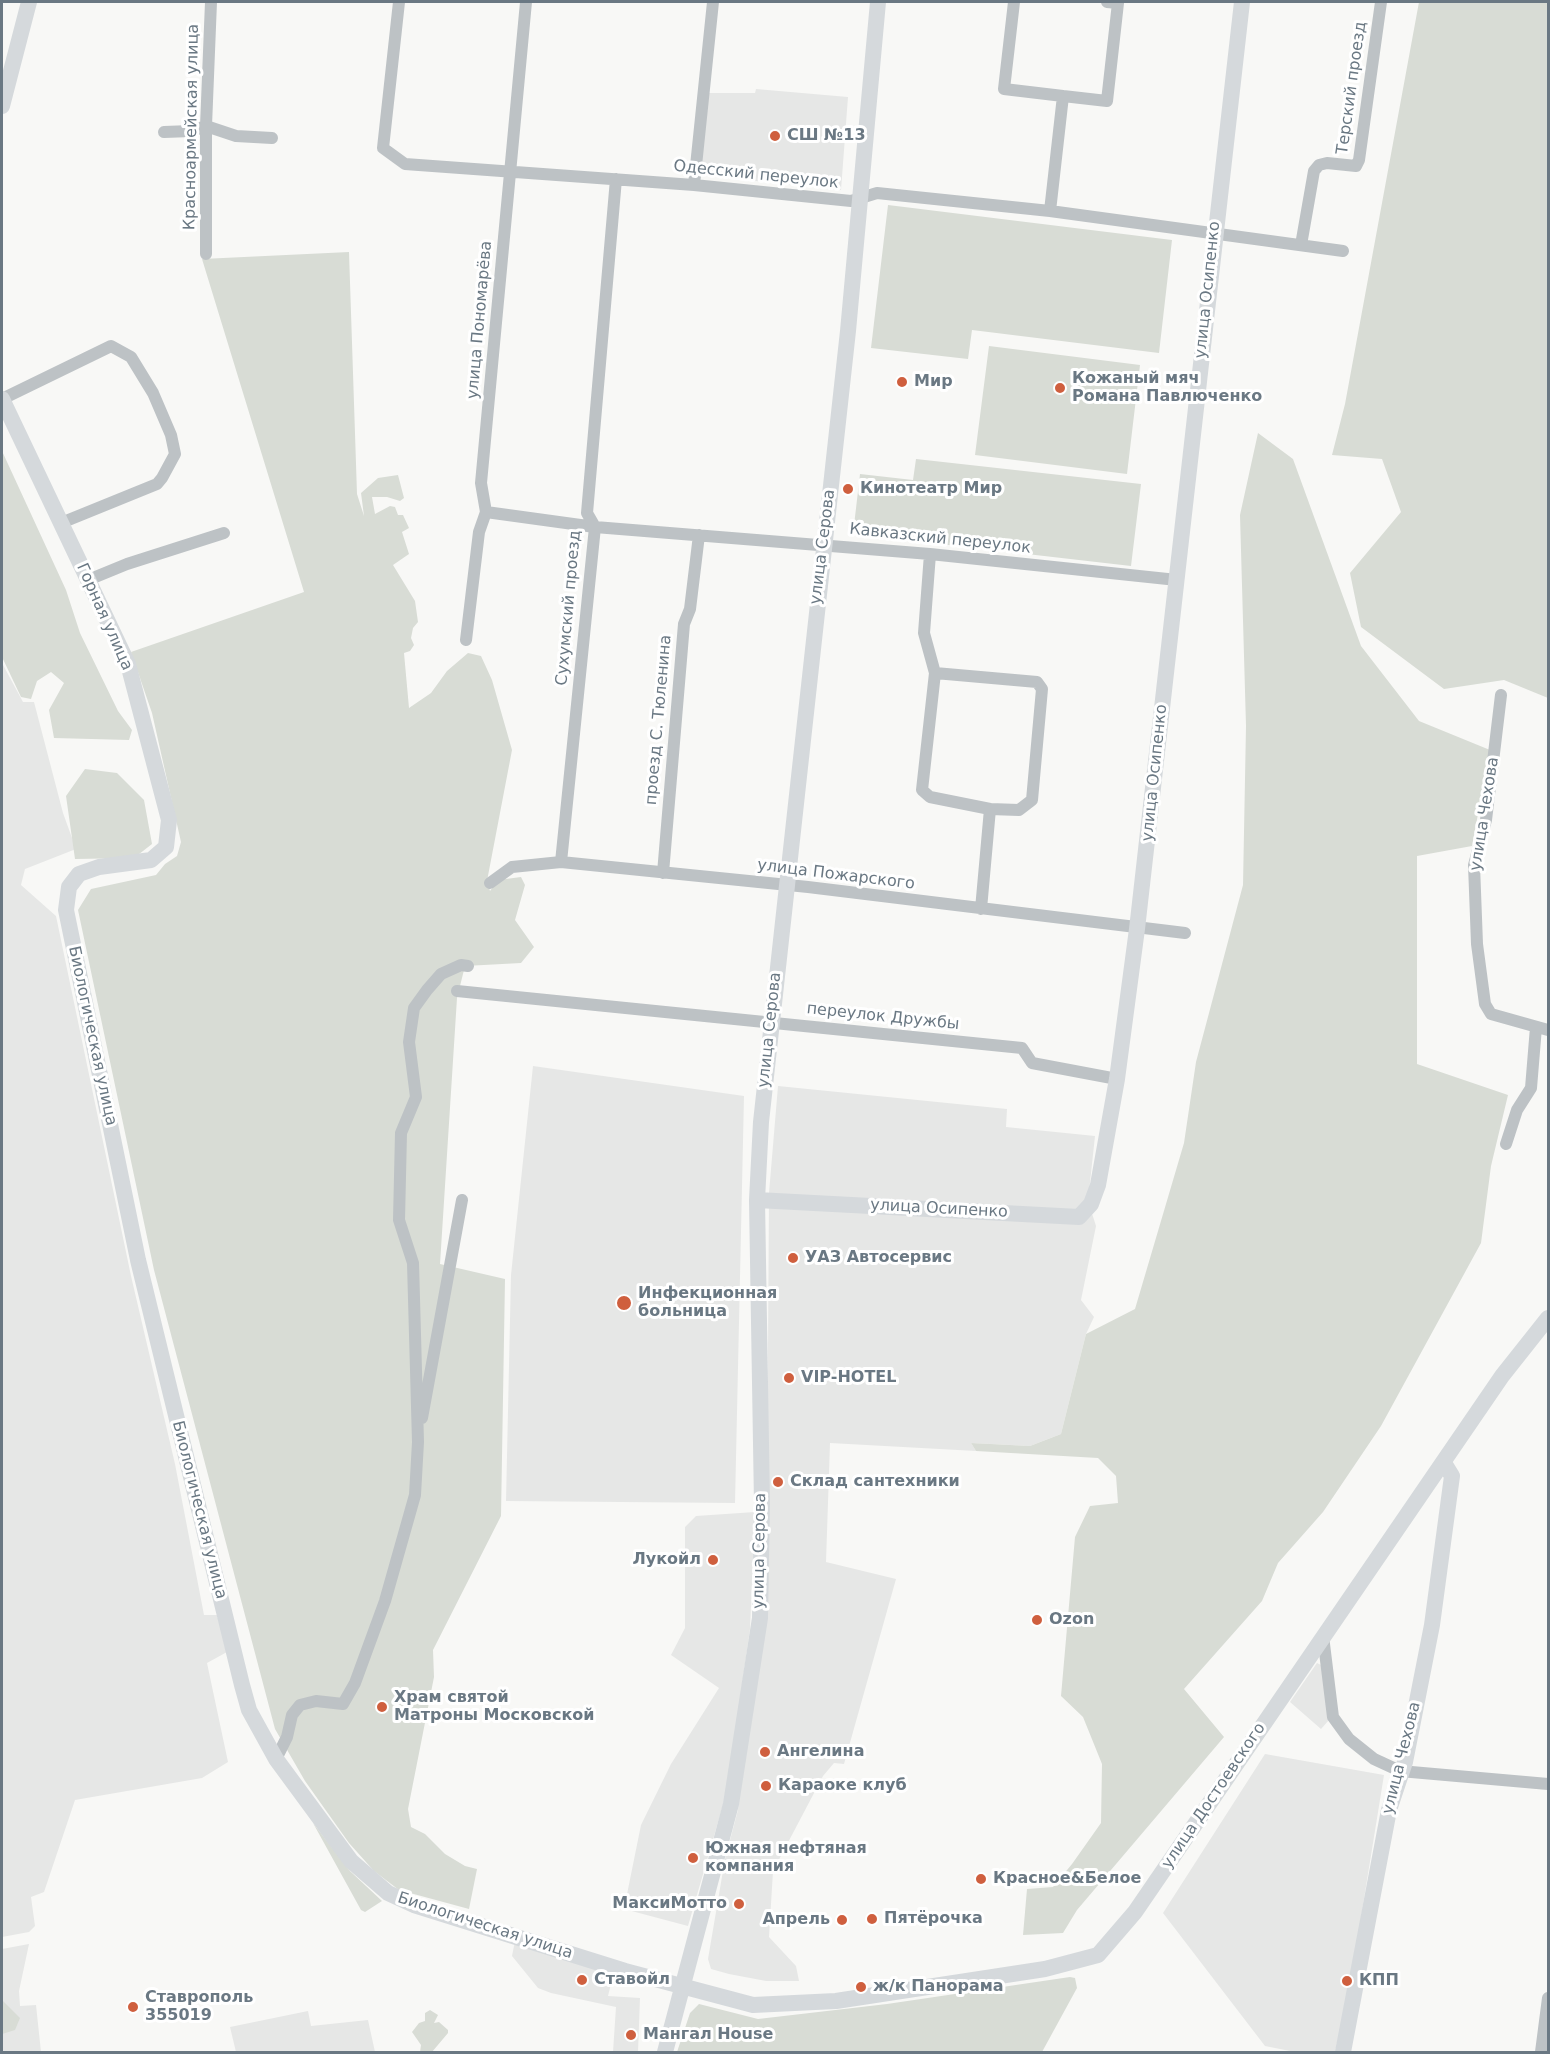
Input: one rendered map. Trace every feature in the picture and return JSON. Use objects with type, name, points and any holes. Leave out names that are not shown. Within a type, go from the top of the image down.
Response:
[{"type":"street","points":[[2,106],[29,2]]},
{"type":"street","name":"Красноармейская улица","points":[[206,254],[206,126],[211,2]]},
{"type":"street","name":"Одесский переулок","points":[[399,2],[383,148],[405,164],[694,184],[851,201],[877,193],[1050,211],[1343,251]]},
{"type":"street","name":"улица Пономарёва","points":[[466,640],[479,532],[486,512],[481,483],[526,2]]},
{"type":"street","points":[[694,184],[713,2]]},
{"type":"street","name":"улица Серова","points":[[665,2052],[731,1804],[759,1628],[762,1504],[757,1200],[771,1022],[861,197],[878,2]]},
{"type":"street","points":[[1014,2],[1004,89],[1107,101],[1118,3],[1107,2]]},
{"type":"street","name":"улица Осипенко","points":[[757,1200],[1078,1217],[1091,1204],[1098,1185],[1118,1079],[1137,929],[1242,2]]},
{"type":"street","name":"Терский проезд","points":[[1301,245],[1314,171],[1319,165],[1327,163],[1356,166],[1359,160],[1381,2]]},
{"type":"street","points":[[1050,211],[1064,96]]},
{"type":"street","points":[[164,132],[191,131],[206,126],[236,136],[272,138]]},
{"type":"street","name":"Сухумский проезд","points":[[561,862],[595,526],[587,513],[616,179]]},
{"type":"street","points":[[2,399],[111,346],[131,357],[153,393],[171,435],[175,454],[162,478],[157,484],[62,523]]},
{"type":"street","name":"Горная улица","points":[[2,399],[128,664],[170,820],[166,847]]},
{"type":"street","name":"Кавказский переулок","points":[[486,512],[595,526],[930,554],[1176,580]]},
{"type":"street","points":[[88,580],[127,564],[224,533]]},
{"type":"street","name":"проезд С. Тюленина","points":[[663,873],[684,624],[690,609],[699,535]]},
{"type":"street","points":[[930,554],[924,633],[936,673],[922,790],[930,796],[990,808],[1019,810],[1032,800],[1042,689],[1037,682],[936,673]]},
{"type":"street","name":"улица Чехова","points":[[1501,695],[1486,820],[1474,866],[1477,944],[1485,1004],[1491,1014],[1542,1029]]},
{"type":"street","points":[[981,909],[990,808]]},
{"type":"street","name":"Биологическая улица","points":[[166,847],[151,860],[99,867],[79,874],[69,887],[66,910],[138,1260],[249,1710],[276,1759],[351,1861],[388,1893],[414,1905],[683,1988]]},
{"type":"street","name":"улица Пожарского","points":[[490,883],[512,867],[561,862],[786,885],[1185,933]]},
{"type":"street","points":[[276,1759],[287,1737],[292,1715],[300,1705],[316,1701],[343,1704],[355,1683],[401,1553],[415,1495],[418,1442],[413,1263],[399,1220],[401,1133],[416,1097],[409,1042],[414,1008],[427,990],[441,974],[461,965],[468,966]]},
{"type":"street","name":"переулок Дружбы","points":[[457,991],[1022,1048],[1032,1063],[1118,1079]]},
{"type":"street","points":[[1506,1144],[1516,1110],[1531,1088],[1542,1029]]},
{"type":"street","points":[[418,1442],[462,1200]]},
{"type":"street","name":"улица Достоевского","points":[[683,1988],[753,2005],[836,2001],[1045,1969],[1098,1955],[1135,1912],[1502,1376],[1548,1318]]},
{"type":"street","name":"улица Чехова","points":[[1343,2052],[1389,1810],[1400,1770],[1405,1762],[1432,1624],[1452,1476],[1444,1463]]},
{"type":"street","points":[[1323,1636],[1333,1717],[1349,1739],[1374,1760],[1400,1770],[1548,1784]]},
{"type":"street","points":[[1541,2052],[1548,1998]]},
{"type":"shaded area","points":[[1419,2],[1548,2],[1548,698],[1504,680],[1444,689],[1361,627],[1350,573],[1401,512],[1382,459],[1332,455],[1345,404]]},
{"type":"shaded area","name":"СШ №13","points":[[756,89],[848,97],[841,190],[700,175],[709,93],[755,93]]},
{"type":"shaded area","points":[[888,205],[1172,240],[1159,353],[972,330],[968,359],[871,348]]},
{"type":"shaded area","points":[[349,252],[357,494],[364,516],[361,493],[378,478],[398,475],[404,498],[400,501],[387,497],[372,497],[375,514],[390,506],[395,507],[398,515],[403,515],[409,528],[402,532],[409,554],[393,565],[415,601],[418,622],[413,628],[411,638],[414,645],[410,651],[404,653],[409,708],[431,693],[447,671],[468,653],[481,656],[492,680],[512,750],[487,881],[490,891],[498,880],[521,877],[525,885],[515,920],[534,947],[521,963],[465,966],[457,998],[440,1264],[505,1279],[501,1516],[433,1650],[434,1677],[408,1809],[411,1827],[425,1834],[445,1854],[465,1866],[477,1869],[469,1909],[399,1890],[374,1871],[349,1843],[305,1781],[275,1729],[154,1270],[78,910],[91,889],[156,875],[165,864],[177,856],[181,842],[152,713],[131,652],[304,592],[202,259]]},
{"type":"shaded area","name":"Кожаный мяч Романа Павлюченко","points":[[989,346],[1140,365],[1127,474],[975,455]]},
{"type":"shaded area","points":[[1258,433],[1293,459],[1361,646],[1419,721],[1490,750],[1472,846],[1417,856],[1417,1064],[1508,1095],[1491,1166],[1481,1243],[1381,1426],[1323,1512],[1278,1563],[1262,1601],[1184,1689],[1224,1737],[1077,1910],[1063,1933],[1023,1935],[1027,1889],[1053,1887],[1101,1823],[1102,1764],[1083,1717],[1061,1696],[1075,1537],[1090,1506],[1118,1503],[1116,1476],[1098,1458],[976,1451],[971,1443],[1030,1446],[1061,1434],[1086,1334],[1135,1309],[1184,1143],[1196,1062],[1243,885],[1246,726],[1240,515]]},
{"type":"shaded area","points":[[2,451],[66,590],[80,633],[118,711],[132,730],[129,740],[54,738],[49,710],[64,683],[51,672],[37,681],[31,699],[21,697],[2,657]]},
{"type":"shaded area","points":[[916,459],[1141,484],[1131,566],[853,534],[860,474],[913,480]]},
{"type":"shaded area","points":[[2,663],[23,702],[34,702],[63,813],[76,849],[25,869],[21,885],[56,916],[131,1276],[175,1464],[204,1615],[217,1615],[227,1652],[207,1663],[228,1762],[202,1778],[75,1800],[44,1892],[31,1897],[35,1926],[29,1932],[2,1937]]},
{"type":"shaded area","points":[[85,769],[117,773],[144,800],[152,844],[134,858],[75,859],[66,796]]},
{"type":"shaded area","name":"Инфекционная больница","points":[[533,1066],[744,1096],[735,1503],[506,1501],[511,1275]]},
{"type":"shaded area","points":[[778,1086],[1007,1109],[1006,1127],[1095,1136],[1088,1201],[1096,1226],[1081,1300],[1094,1317],[1086,1334],[1061,1434],[1030,1446],[971,1443],[976,1451],[830,1443],[826,1562],[896,1579],[844,1764],[834,1763],[823,1776],[773,1871],[769,1937],[796,1966],[799,1981],[766,1981],[729,1974],[711,1969],[708,1959],[725,1859],[738,1810],[767,1503],[769,1193]]},
{"type":"shaded area","points":[[755,1512],[750,1629],[727,1791],[688,1926],[624,1909],[641,1825],[671,1764],[719,1688],[671,1655],[685,1628],[685,1527],[696,1516]]},
{"type":"shaded area","points":[[1317,1663],[1323,1666],[1329,1720],[1321,1729],[1290,1702]]},
{"type":"shaded area","points":[[1265,1754],[1384,1775],[1351,1979],[1335,2052],[1295,2052],[1265,2046],[1163,1913]]},
{"type":"shaded area","points":[[313,1823],[350,1871],[382,1901],[365,1912],[361,1910]]},
{"type":"shaded area","points":[[515,1941],[614,1972],[608,1996],[640,1998],[638,2052],[613,2052],[616,2007],[538,1988],[512,1956]]},
{"type":"shaded area","points":[[29,1944],[19,1991],[20,2006],[36,2005],[41,2052],[3,2052],[2,2032],[8,2030],[2,1996],[2,1949]]},
{"type":"shaded area","points":[[1075,1978],[1077,1988],[1042,2052],[677,2052],[690,2013],[699,2004],[758,2019],[887,2004]]},
{"type":"shaded area","points":[[2,2000],[20,2018],[15,2030],[2,2034]]},
{"type":"shaded area","points":[[430,2010],[438,2015],[434,2023],[439,2022],[448,2030],[448,2033],[432,2052],[420,2052],[421,2045],[412,2032],[419,2023],[425,2021],[425,2013]]},
{"type":"shaded area","points":[[308,2011],[311,2026],[368,2020],[375,2052],[236,2052],[230,2027]]},
{"type":"place","name":"СШ №13","points":[[775,136]]},
{"type":"place","name":"Мир","points":[[902,382]]},
{"type":"place","name":"Кожаный мяч Романа Павлюченко","points":[[1060,388]]},
{"type":"place","name":"Кинотеатр Мир","points":[[848,489]]},
{"type":"place","name":"УАЗ Автосервис","points":[[793,1258]]},
{"type":"place","name":"Инфекционная больница","points":[[624,1303]]},
{"type":"place","name":"VIP-HOTEL","points":[[789,1378]]},
{"type":"place","name":"Склад сантехники","points":[[778,1482]]},
{"type":"place","name":"Лукойл","points":[[713,1560]]},
{"type":"place","name":"Ozon","points":[[1037,1620]]},
{"type":"place","name":"Храм святой Матроны Московской","points":[[382,1707]]},
{"type":"place","name":"Ангелина","points":[[765,1752]]},
{"type":"place","name":"Караоке клуб","points":[[766,1786]]},
{"type":"place","name":"Южная нефтяная компания","points":[[693,1858]]},
{"type":"place","name":"Красное&Белое","points":[[981,1879]]},
{"type":"place","name":"МаксиМотто","points":[[739,1904]]},
{"type":"place","name":"Пятёрочка","points":[[872,1919]]},
{"type":"place","name":"Апрель","points":[[842,1920]]},
{"type":"place","name":"Ставойл","points":[[582,1980]]},
{"type":"place","name":"КПП","points":[[1347,1981]]},
{"type":"place","name":"ж/к Панорама","points":[[861,1987]]},
{"type":"place","name":"Ставрополь 355019","points":[[133,2007]]},
{"type":"place","name":"Мангал House","points":[[631,2035]]}]
